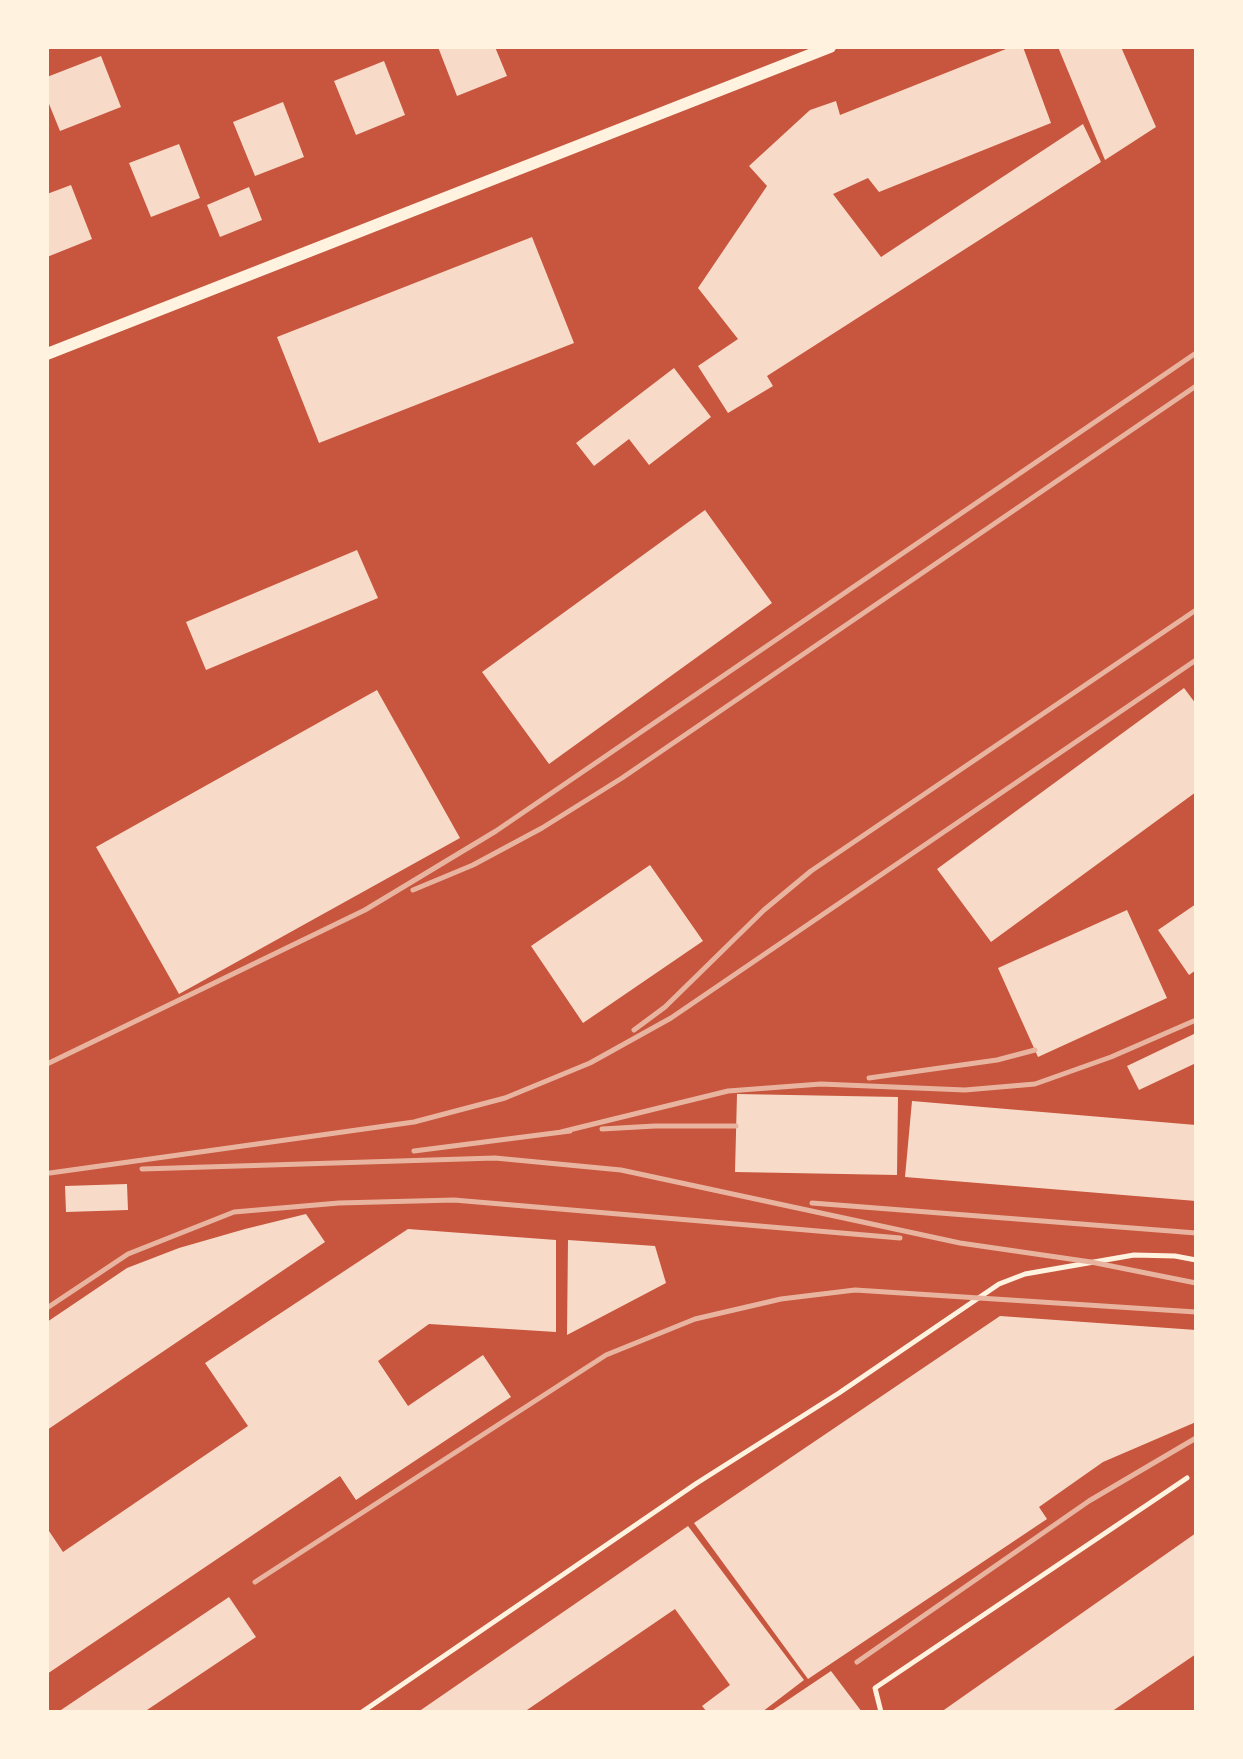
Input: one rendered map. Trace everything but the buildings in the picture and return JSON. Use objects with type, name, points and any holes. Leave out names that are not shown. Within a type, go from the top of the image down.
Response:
[{"type":"street","points":[[47,354],[830,47]]},
{"type":"lane","points":[[362,1712],[664,1506],[839,1393],[999,1284],[1025,1274],[1134,1255],[1175,1256],[1196,1260]]},
{"type":"lane","points":[[881,1712],[875,1688],[1187,1478]]},
{"type":"railway","points":[[47,1064],[365,910],[496,831],[1196,353]]},
{"type":"railway","points":[[413,890],[473,865],[542,828],[622,778],[1196,386]]},
{"type":"railway","points":[[634,1030],[665,1007],[764,910],[811,871],[1196,610]]},
{"type":"railway","points":[[50,1173],[414,1122],[505,1098],[590,1063],[671,1018],[1196,660]]},
{"type":"railway","points":[[561,1132],[728,1091],[821,1084],[965,1090],[1035,1084],[1111,1057],[1196,1020]]},
{"type":"railway","points":[[869,1078],[997,1060],[1035,1050]]},
{"type":"railway","points":[[602,1129],[736,1126]]},
{"type":"railway","points":[[414,1151],[570,1131]]},
{"type":"railway","points":[[142,1169],[495,1158],[621,1170],[960,1243],[1091,1262],[1196,1283]]},
{"type":"railway","points":[[47,1308],[128,1254],[234,1212],[339,1203],[454,1200],[900,1238]]},
{"type":"railway","points":[[812,1203],[1196,1233]]},
{"type":"railway","points":[[255,1582],[606,1355],[695,1319],[781,1299],[855,1290],[1196,1312]]},
{"type":"railway","points":[[857,1662],[1089,1501],[1196,1438]]}]
